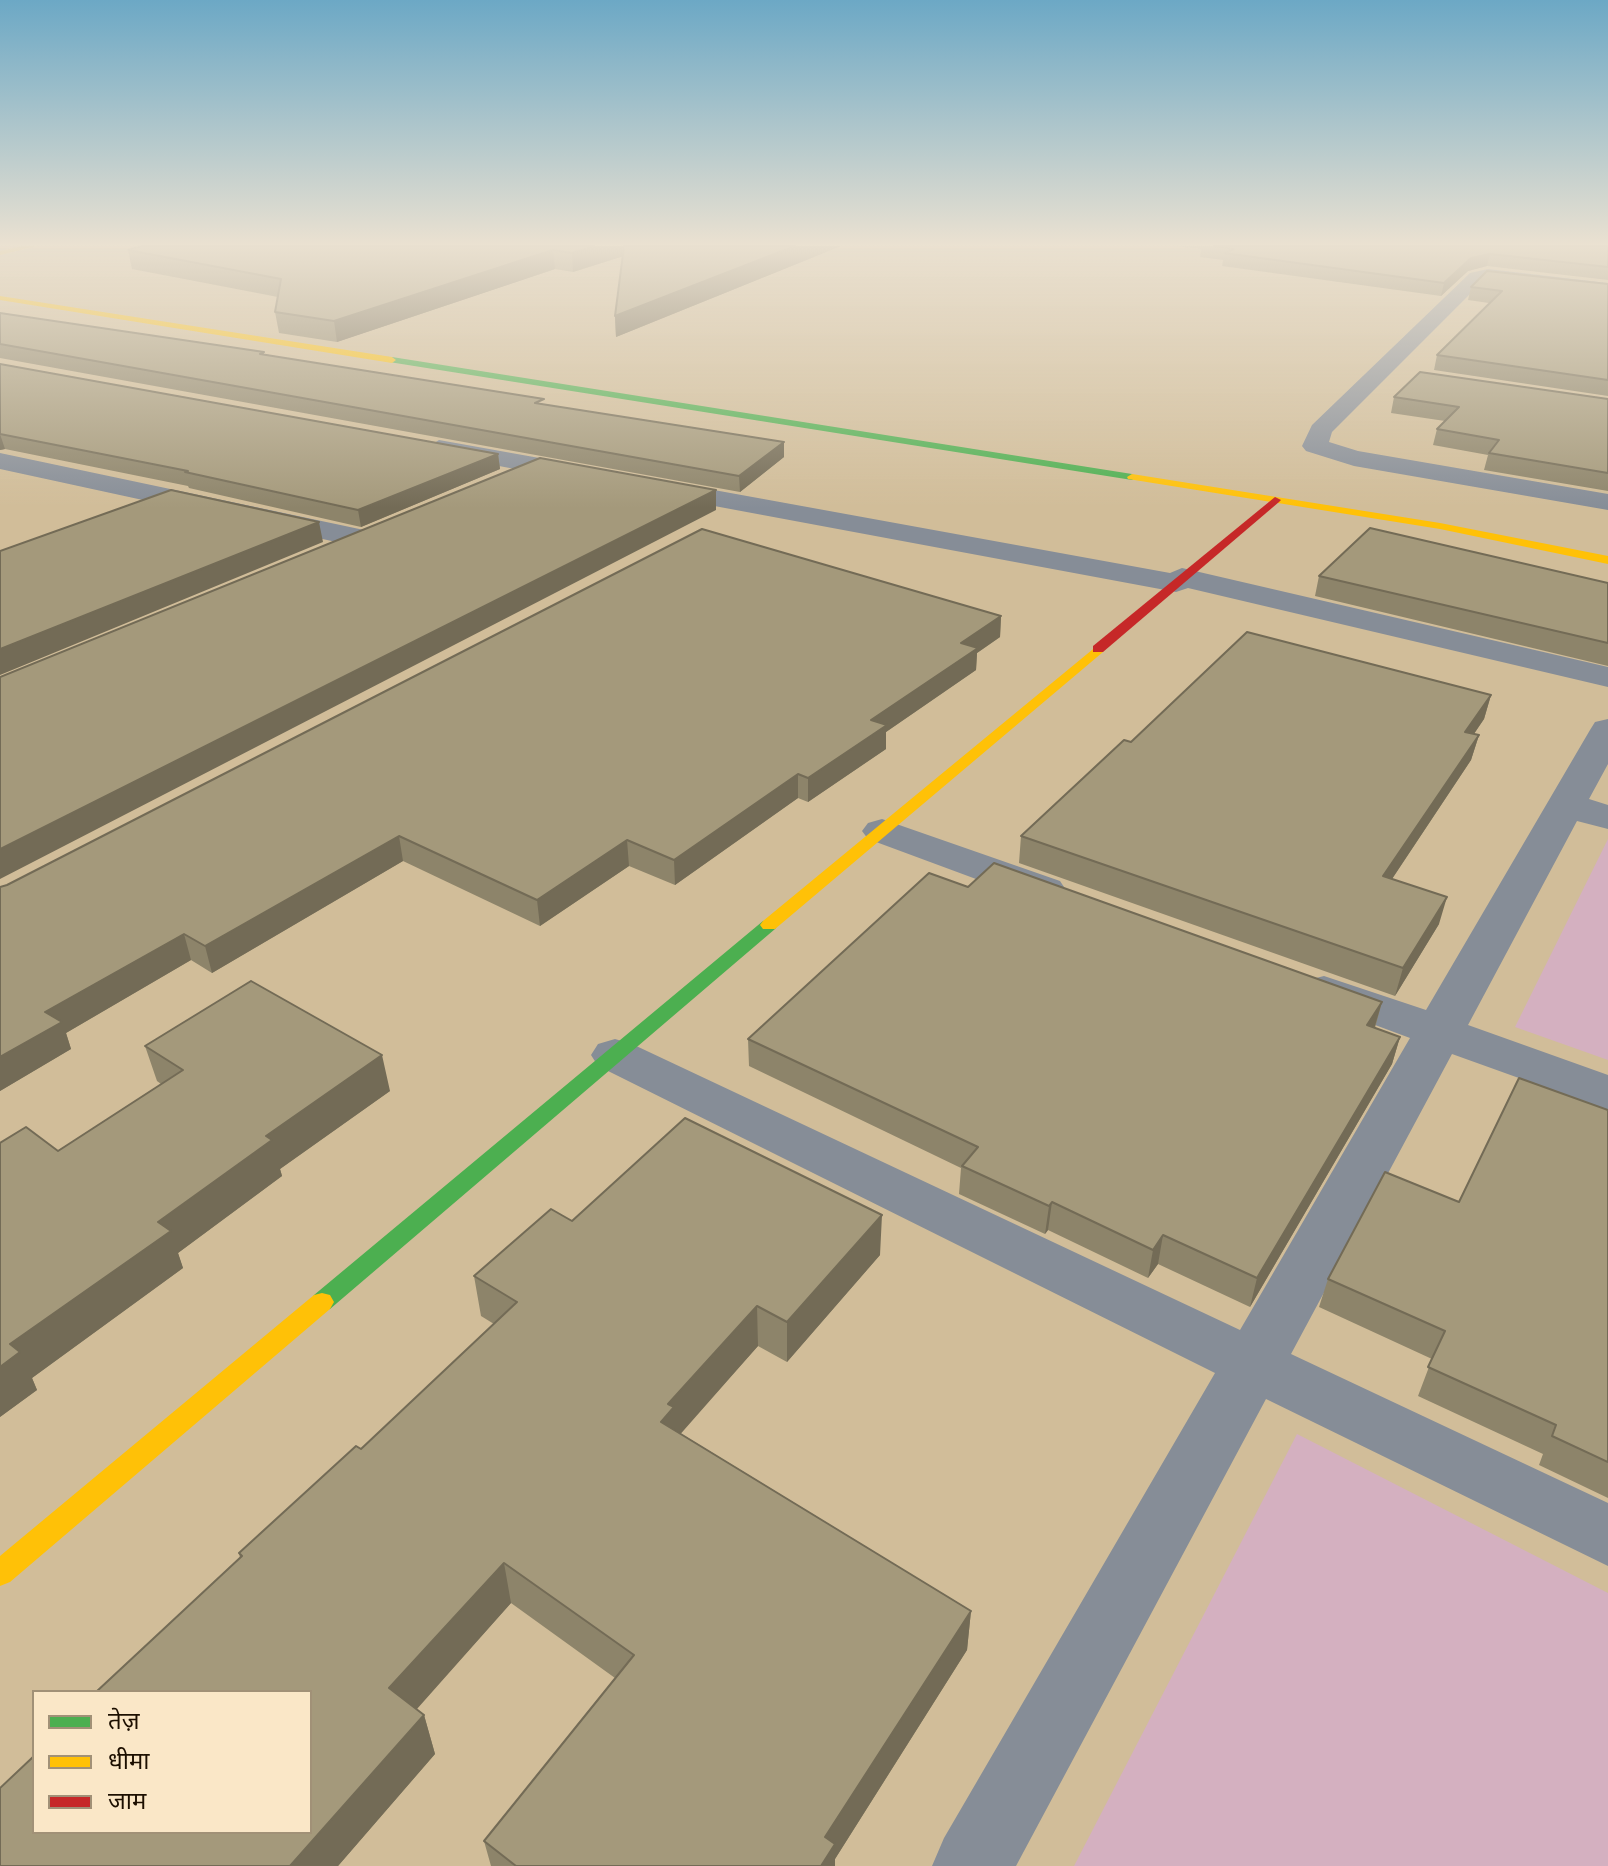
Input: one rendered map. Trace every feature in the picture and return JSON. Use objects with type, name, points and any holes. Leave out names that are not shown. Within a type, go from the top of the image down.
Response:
[{"type":"street","points":[[221,333],[1440,526],[1608,560]]},
{"type":"street","points":[[1423,333],[1321,430],[1315,446],[1354,458],[1608,502]]},
{"type":"street","points":[[1384,372],[1414,376]]},
{"type":"street","points":[[416,444],[602,478]]},
{"type":"street","points":[[0,461],[364,539]]},
{"type":"street","points":[[495,484],[539,466]]},
{"type":"street","points":[[633,483],[1179,580],[1608,677]]},
{"type":"street","points":[[129,513],[171,498]]},
{"type":"street","points":[[0,1573],[1275,500]]},
{"type":"street","points":[[716,528],[757,506]]},
{"type":"street","points":[[320,557],[393,527]]},
{"type":"street","points":[[972,1866],[1439,1032],[1587,811],[1608,730]]},
{"type":"street","points":[[882,831],[1081,903]]},
{"type":"street","points":[[1290,978],[1608,1093]]},
{"type":"street","points":[[615,1055],[1608,1536]]},
{"type":"shaded area","points":[[1608,839],[1608,1060],[1515,1027]]},
{"type":"shaded area","points":[[1297,1434],[1608,1593],[1608,1866],[1074,1866]]},
{"type":"building","points":[[0,333],[136,333],[544,399],[535,403],[784,442],[739,476],[0,344]]},
{"type":"building","points":[[1459,333],[1608,333],[1608,380],[1437,355]]},
{"type":"building","points":[[0,364],[498,454],[358,510],[185,472],[188,471],[0,434]]},
{"type":"building","points":[[1420,372],[1608,399],[1608,473],[1489,453],[1499,440],[1437,429],[1459,407],[1394,397]]},
{"type":"building","points":[[540,458],[716,490],[0,849],[0,677]]},
{"type":"building","points":[[171,490],[319,522],[0,649],[0,551]]},
{"type":"building","points":[[1370,528],[1608,583],[1608,643],[1319,576]]},
{"type":"building","points":[[702,529],[1001,616],[961,643],[978,648],[871,720],[887,725],[808,778],[798,774],[674,860],[627,840],[537,900],[399,836],[205,946],[184,934],[45,1012],[62,1022],[0,1057],[0,887]]},
{"type":"building","points":[[1247,632],[1491,695],[1465,732],[1479,735],[1383,876],[1447,897],[1403,968],[1021,836],[1124,740],[1131,742]]},
{"type":"building","points":[[994,863],[1382,1002],[1367,1025],[1400,1037],[1257,1278],[1163,1235],[1153,1250],[1052,1202],[1049,1206],[962,1166],[978,1147],[748,1039],[929,873],[968,887]]},
{"type":"building","points":[[251,981],[382,1055],[266,1136],[272,1140],[158,1222],[171,1231],[10,1344],[20,1352],[0,1367],[0,1143],[26,1127],[58,1151],[183,1070],[145,1046]]},
{"type":"building","points":[[1519,1078],[1608,1110],[1608,1462],[1552,1436],[1556,1425],[1428,1367],[1445,1331],[1328,1279],[1385,1172],[1459,1202]]},
{"type":"building","points":[[685,1118],[882,1215],[787,1322],[757,1306],[668,1404],[674,1407],[661,1422],[971,1611],[825,1837],[835,1844],[821,1866],[516,1866],[484,1841],[634,1655],[504,1563],[389,1688],[424,1715],[290,1866],[0,1866],[0,1788],[32,1758],[32,1834],[312,1834],[312,1690],[98,1690],[242,1556],[239,1553],[356,1446],[361,1449],[517,1302],[474,1276],[551,1209],[572,1221]]},
{"type":"traffic: fast","points":[[392,360],[1132,477]]},
{"type":"traffic: fast","points":[[322,1302],[769,925]]},
{"type":"traffic: slow","points":[[222,333],[392,360]]},
{"type":"traffic: slow","points":[[1132,477],[1440,526],[1608,560]]},
{"type":"traffic: slow","points":[[769,925],[1098,649]]},
{"type":"traffic: slow","points":[[0,1573],[322,1302]]},
{"type":"traffic: jam","points":[[1098,649],[1275,500]]}]
